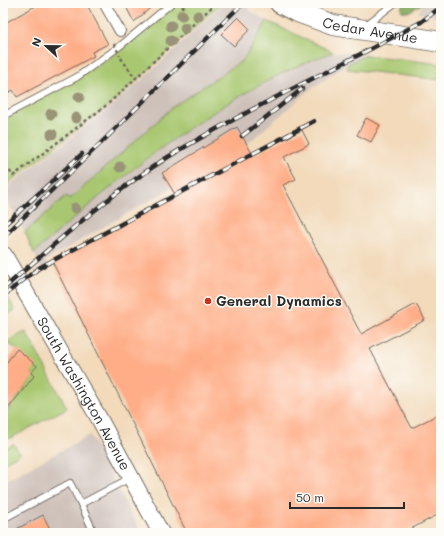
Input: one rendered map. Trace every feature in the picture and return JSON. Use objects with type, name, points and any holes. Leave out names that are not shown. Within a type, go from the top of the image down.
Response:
[{"type":"main road","name":"Cedar Avenue","points":[[280,3],[315,20],[333,26],[441,42]]},
{"type":"street","points":[[104,3],[120,31]]},
{"type":"street","name":"South Washington Avenue","points":[[4,255],[100,420],[161,533]]},
{"type":"lane","points":[[3,116],[77,77],[120,46],[172,3]]},
{"type":"lane","points":[[360,30],[395,3]]},
{"type":"lane","points":[[81,504],[131,477]]},
{"type":"lane","points":[[3,519],[70,483],[94,533]]},
{"type":"path","points":[[3,161],[13,176],[108,104],[216,3]]},
{"type":"path","points":[[114,44],[120,56],[135,78]]},
{"type":"shaded area","points":[[223,3],[245,3],[249,10],[267,21],[243,60],[174,106],[70,199],[66,196],[25,232],[3,190],[115,103],[167,57]]},
{"type":"shaded area","points":[[424,3],[441,3],[441,17],[418,13]]},
{"type":"shaded area","points":[[333,52],[366,55],[348,64],[308,91],[247,144],[237,128],[162,172],[171,188],[45,261],[48,267],[42,271],[34,253],[86,207],[177,137],[234,99],[283,74]]},
{"type":"shaded area","points":[[90,435],[141,533],[3,533],[3,482]]},
{"type":"green space","points":[[177,3],[221,3],[116,100],[3,187],[3,121],[117,53]]},
{"type":"green space","points":[[403,3],[424,3],[408,12],[402,11],[401,9]]},
{"type":"green space","points":[[267,21],[333,52],[292,69],[252,89],[174,139],[102,195],[34,253],[25,232],[66,196],[70,199],[174,106],[243,60]]},
{"type":"green space","points":[[366,55],[441,64],[441,80],[347,69],[348,64]]},
{"type":"green space","points":[[8,298],[15,310],[3,318],[3,302]]},
{"type":"green space","points":[[26,332],[67,408],[11,438],[4,439],[3,416],[34,376],[17,349],[6,342]]},
{"type":"green space","points":[[14,444],[19,453],[18,455],[3,463],[3,449]]},
{"type":"building","points":[[41,3],[86,3],[108,44],[92,52],[94,56],[17,97],[13,90],[3,96],[3,24]]},
{"type":"building","points":[[124,3],[156,3],[134,22]]},
{"type":"building","points":[[238,17],[250,29],[234,46],[221,34]]},
{"type":"building","points":[[366,118],[380,125],[371,142],[357,135]]},
{"type":"building","name":"General Dynamics","points":[[237,127],[253,155],[302,130],[309,144],[284,157],[296,179],[283,185],[361,334],[416,304],[425,320],[370,349],[412,428],[441,413],[441,513],[403,533],[187,533],[52,261],[176,196],[162,173]]},
{"type":"building","points":[[17,349],[37,366],[31,373],[34,376],[3,415],[3,367]]},
{"type":"building","points":[[43,515],[52,533],[9,533]]},
{"type":"railway","points":[[3,237],[243,3]]},
{"type":"railway","points":[[3,289],[103,203],[168,157],[253,109],[421,22],[441,7]]},
{"type":"railway","points":[[242,136],[302,89]]},
{"type":"railway","points":[[3,296],[39,268],[314,121]]},
{"type":"railway","points":[[3,226],[82,154]]},
{"type":"place","name":"General Dynamics","points":[[208,301]]}]
